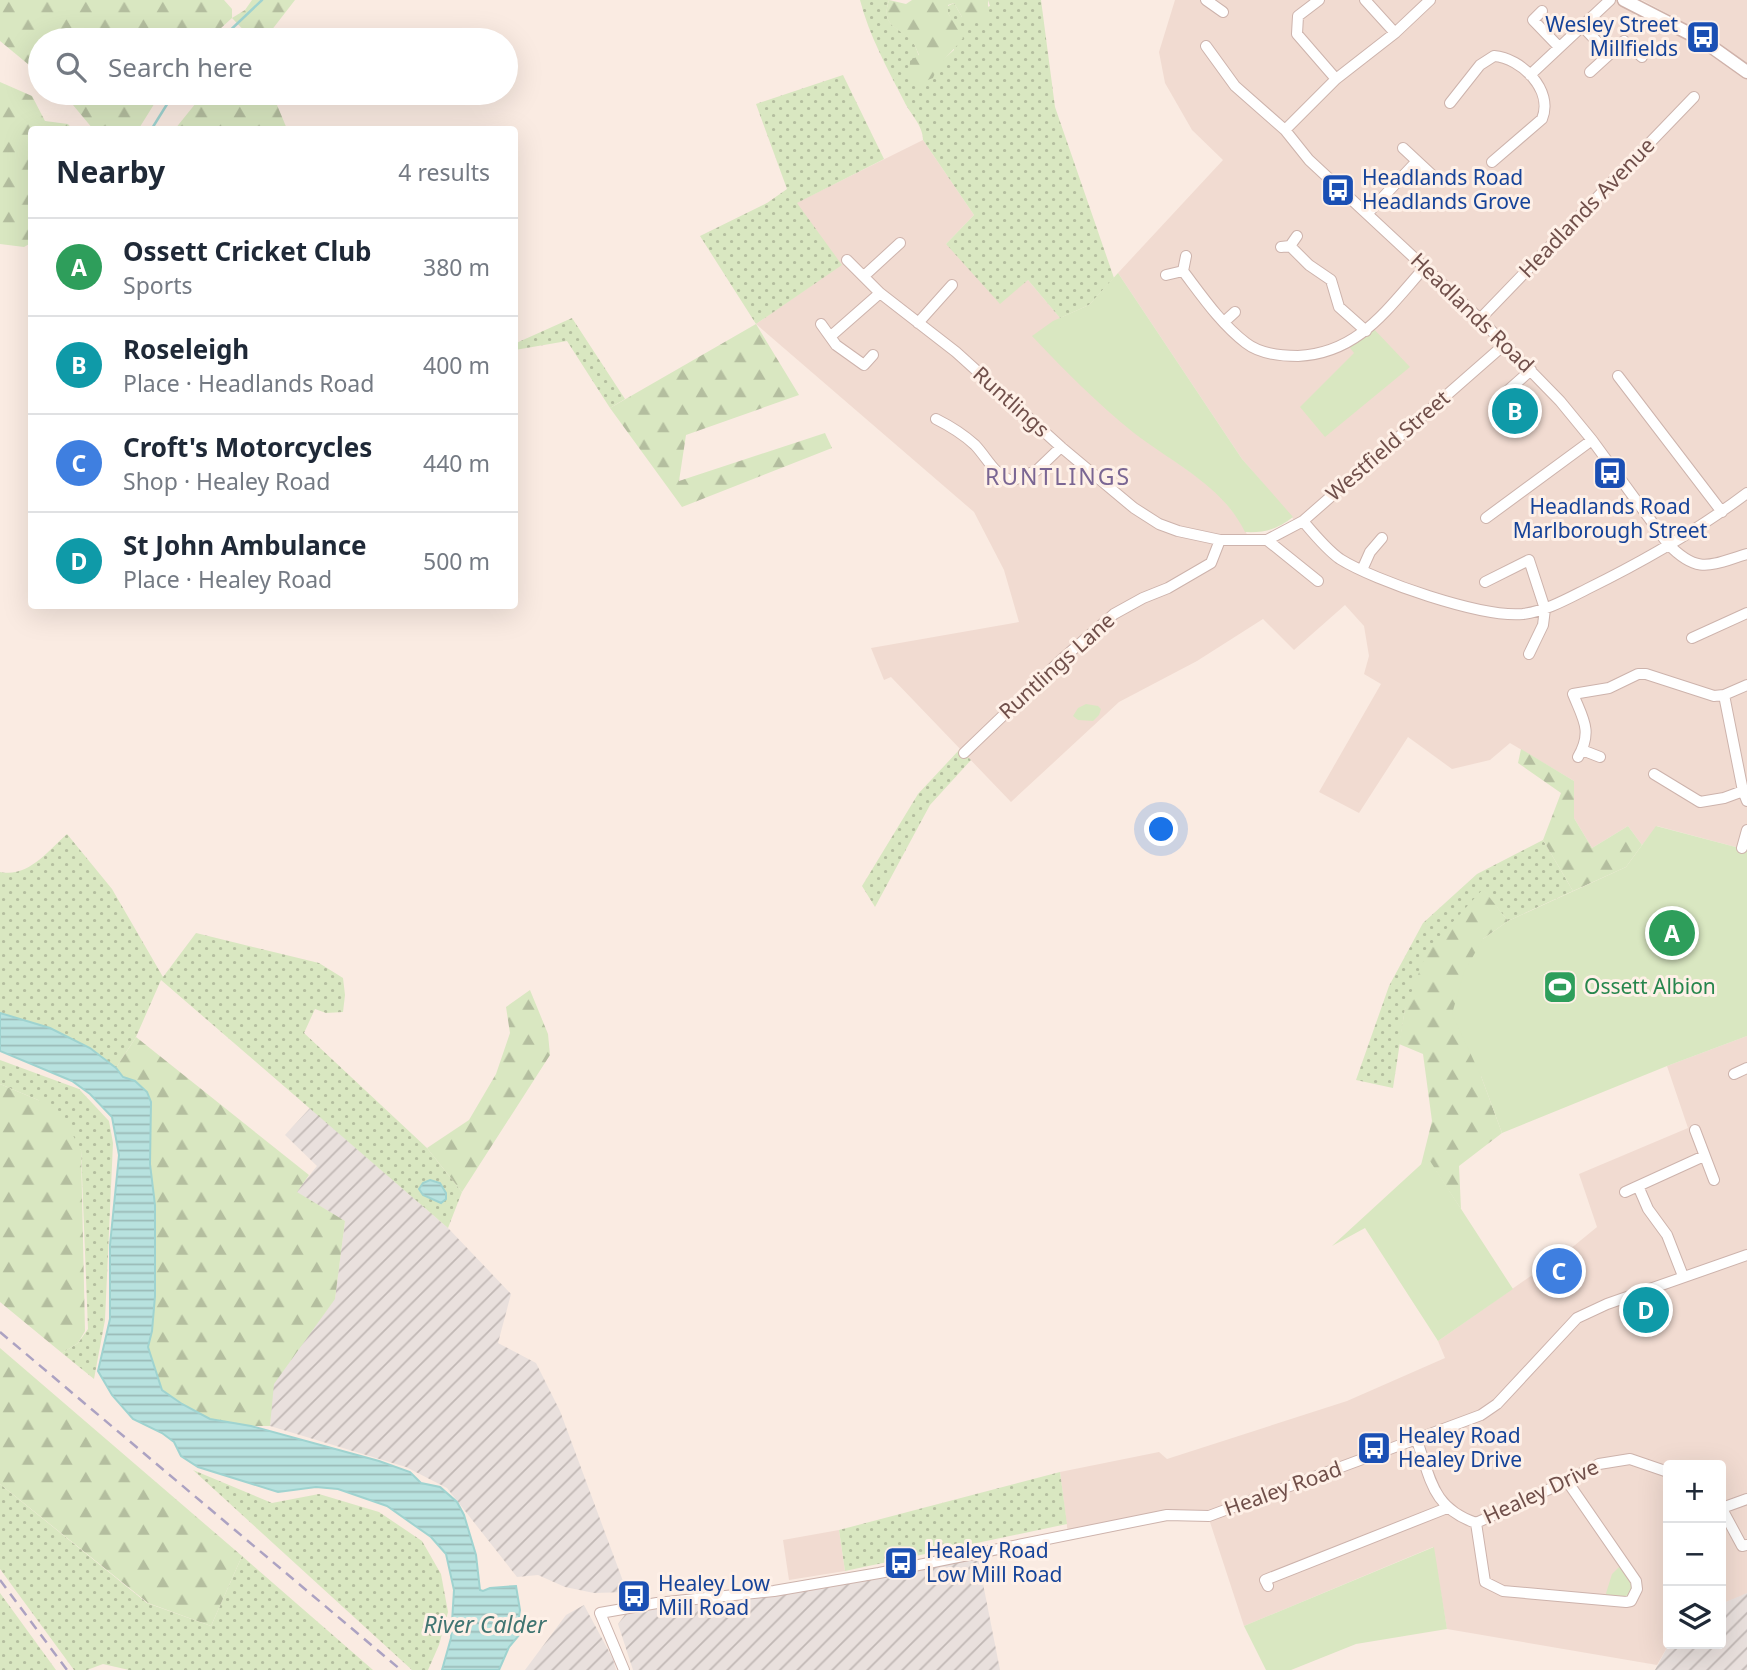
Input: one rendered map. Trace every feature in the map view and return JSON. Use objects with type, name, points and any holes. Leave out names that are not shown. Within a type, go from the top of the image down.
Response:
[{"type":"street","points":[[1319,0],[1298,16],[1297,34],[1336,79]]},
{"type":"street","points":[[1365,0],[1395,33]]},
{"type":"street","points":[[1285,130],[1336,79],[1395,33],[1430,0]]},
{"type":"street","points":[[1530,75],[1610,0]]},
{"type":"street","points":[[1624,0],[1702,40],[1747,72]]},
{"type":"street","points":[[1209,1],[1223,12]]},
{"type":"street","points":[[1542,11],[1532,20],[1559,47]]},
{"type":"street","points":[[1582,26],[1609,54]]},
{"type":"street","points":[[1590,72],[1625,41],[1642,57]]},
{"type":"street","name":"Headlands Road","points":[[1206,46],[1235,86],[1285,130],[1309,160],[1531,370],[1592,440],[1680,557],[1696,565],[1707,565],[1747,554]]},
{"type":"street","points":[[1450,103],[1453,90],[1494,56],[1511,61],[1530,75],[1542,92],[1545,111],[1542,119],[1512,152],[1492,162]]},
{"type":"street","name":"Headlands Avenue","points":[[1480,319],[1693,97]]},
{"type":"street","points":[[1403,148],[1432,175]]},
{"type":"street","points":[[1368,213],[1416,161]]},
{"type":"street","points":[[1297,236],[1286,246],[1331,280],[1339,307],[1366,331]]},
{"type":"street","points":[[864,276],[900,243]]},
{"type":"street","points":[[1186,256],[1183,271],[1224,322],[1247,344],[1279,356],[1312,355],[1347,344],[1366,331],[1425,267]]},
{"type":"street","name":"Runtlings","points":[[847,260],[880,293],[956,352],[1061,447],[1134,508],[1159,524],[1178,531],[1220,540],[1267,540]]},
{"type":"street","points":[[1166,275],[1183,271]]},
{"type":"street","points":[[918,323],[952,285]]},
{"type":"street","points":[[831,336],[880,293]]},
{"type":"street","points":[[1224,322],[1234,312]]},
{"type":"street","points":[[821,324],[836,345],[863,365],[867,377]]},
{"type":"street","name":"Westfield Street","points":[[1267,540],[1303,521],[1504,344]]},
{"type":"street","points":[[863,365],[873,355]]},
{"type":"street","points":[[1504,394],[1531,370]]},
{"type":"street","points":[[1618,376],[1722,512]]},
{"type":"street","points":[[936,419],[957,430],[974,444],[992,470],[1011,481],[1036,471],[1061,447]]},
{"type":"street","points":[[1486,518],[1592,440]]},
{"type":"street","points":[[1303,521],[1339,558],[1362,570],[1425,594],[1479,609],[1513,614],[1545,609],[1605,580],[1722,512],[1747,493]]},
{"type":"street","points":[[1362,570],[1365,561],[1382,538]]},
{"type":"street","name":"Runtlings Lane","points":[[964,753],[1114,614],[1187,578],[1211,563],[1220,540]]},
{"type":"street","points":[[1267,540],[1318,581]]},
{"type":"street","points":[[1485,582],[1529,560],[1545,609],[1543,625],[1529,654]]},
{"type":"street","points":[[1692,638],[1747,613]]},
{"type":"street","points":[[1600,757],[1580,753],[1587,727],[1573,694],[1609,688],[1638,674],[1646,674],[1714,696],[1724,695],[1747,685]]},
{"type":"street","points":[[1654,774],[1672,780],[1700,802],[1745,796],[1724,695]]},
{"type":"street","points":[[1742,848],[1747,830]]},
{"type":"street","points":[[1734,1074],[1747,1068]]},
{"type":"street","points":[[1695,1130],[1714,1180]]},
{"type":"street","points":[[1625,1192],[1704,1156]]},
{"type":"street","points":[[1638,1186],[1648,1209],[1667,1235],[1683,1276]]},
{"type":"street","name":"Healey Road","points":[[624,1670],[600,1613],[657,1603],[774,1591],[879,1573],[1167,1515],[1209,1516],[1481,1415],[1497,1404],[1577,1318],[1607,1304],[1747,1255]]},
{"type":"street","points":[[1268,1586],[1265,1580],[1447,1507],[1437,1498],[1417,1441]]},
{"type":"street","name":"Healey Drive","points":[[1447,1507],[1466,1520],[1476,1523],[1599,1464],[1630,1459],[1663,1470]]},
{"type":"street","points":[[1476,1523],[1485,1582],[1491,1586],[1503,1591],[1631,1601],[1637,1589],[1636,1581],[1567,1481]]},
{"type":"street","points":[[1726,1506],[1747,1499]]},
{"type":"street","points":[[1726,1517],[1742,1546],[1747,1545]]},
{"type":"shaded area","points":[[1175,0],[1624,0],[1747,72],[1747,850],[1657,826],[1642,845],[1628,826],[1592,848],[1574,818],[1574,781],[1510,743],[1490,760],[1452,769],[1408,737],[1359,813],[1319,792],[1381,684],[1364,674],[1369,656],[1364,626],[1345,605],[1294,650],[1263,619],[1197,661],[1119,702],[1011,802],[891,677],[884,680],[871,648],[1019,622],[1004,570],[974,512],[756,324],[841,265],[796,203],[923,140],[974,215],[946,244],[1028,280],[1060,318],[1033,336],[1134,432],[1214,489],[1239,519],[1252,544],[1301,528],[1242,459],[1118,273],[1223,160],[1192,130],[1165,83],[1159,52]]},
{"type":"shaded area","points":[[1642,0],[1747,0],[1747,65],[1670,15]]},
{"type":"shaded area","points":[[1747,1036],[1747,1594],[1726,1602],[1726,1460],[1663,1460],[1663,1649],[1666,1649],[1657,1665],[1447,1629],[1433,1547],[1244,1626],[1208,1516],[1181,1514],[1068,1534],[1060,1472],[1159,1452],[1167,1459],[1347,1401],[1445,1358],[1438,1341],[1597,1227],[1579,1174],[1688,1128],[1667,1066]]},
{"type":"shaded area","points":[[310,1108],[448,1228],[511,1294],[498,1343],[536,1363],[560,1411],[627,1592],[594,1593],[565,1587],[538,1575],[517,1577],[447,1488],[406,1467],[270,1426],[273,1384],[335,1298],[345,1221],[296,1192],[317,1166],[285,1135]]},
{"type":"shaded area","points":[[839,1530],[845,1571],[789,1580],[783,1540]]},
{"type":"shaded area","points":[[977,1553],[1000,1670],[633,1670],[618,1624],[627,1612],[657,1603],[757,1593]]},
{"type":"shaded area","points":[[1747,1593],[1747,1670],[1655,1670],[1666,1649],[1726,1649],[1726,1602]]},
{"type":"shaded area","points":[[584,1605],[613,1659],[616,1670],[525,1670],[566,1615]]},
{"type":"green space","points":[[0,0],[224,0],[232,9],[232,18],[221,28],[28,28],[28,64],[0,41]]},
{"type":"green space","points":[[252,0],[295,0],[273,28],[242,28],[232,18],[245,10]]},
{"type":"green space","points":[[860,0],[889,0],[889,21],[912,40],[919,56],[938,64],[954,50],[953,23],[948,6],[954,3],[962,17],[990,6],[988,0],[1041,0],[1055,107],[1114,278],[1089,305],[1060,318],[1028,280],[1000,304],[946,244],[974,215],[923,140],[919,124],[879,51]]},
{"type":"green space","points":[[889,0],[906,4],[912,0],[988,0],[988,20],[971,24],[962,17],[954,3],[948,5],[948,13],[963,38],[942,62],[933,78],[917,84],[909,82],[910,61],[919,55],[911,40],[889,21]]},
{"type":"green space","points":[[843,75],[884,159],[797,203],[842,265],[756,324],[700,236],[767,203],[787,189],[756,104]]},
{"type":"green space","points":[[0,82],[28,94],[28,105],[37,105],[45,121],[70,126],[28,126],[28,245],[24,247],[0,244]]},
{"type":"green space","points":[[73,105],[154,105],[140,126],[90,126]]},
{"type":"green space","points":[[194,105],[277,105],[286,126],[177,126]]},
{"type":"green space","points":[[1118,273],[1242,459],[1293,517],[1271,529],[1245,532],[1224,501],[1210,488],[1121,422],[1032,336],[1053,321],[1089,305]]},
{"type":"green space","points":[[572,318],[625,399],[610,408],[567,341],[518,349],[518,342]]},
{"type":"green space","points":[[756,324],[799,395],[686,435],[679,481],[825,433],[832,448],[682,507],[610,408]]},
{"type":"green space","points":[[1371,326],[1410,367],[1325,437],[1300,407],[1354,353],[1347,344]]},
{"type":"green space","points":[[1086,704],[1101,709],[1093,721],[1078,720],[1073,716],[1078,708]]},
{"type":"green space","points":[[960,749],[971,760],[930,805],[875,907],[862,886],[918,794]]},
{"type":"green space","points":[[1521,749],[1574,781],[1574,818],[1592,848],[1628,826],[1642,845],[1626,867],[1573,891],[1543,840],[1561,793],[1518,763]]},
{"type":"green space","points":[[1656,826],[1747,850],[1747,1036],[1502,1133],[1481,1076],[1452,1014],[1464,972],[1483,939],[1508,921],[1626,867]]},
{"type":"green space","points":[[67,834],[112,889],[163,977],[196,933],[319,963],[343,978],[343,1012],[326,1013],[315,1009],[304,1033],[427,1148],[462,1192],[448,1228],[161,980],[136,1037],[116,1068],[61,1035],[0,1013],[0,872],[20,871],[37,862]]},
{"type":"green space","points":[[1543,840],[1573,891],[1508,921],[1483,890],[1405,1009],[1393,1088],[1356,1080],[1389,986],[1423,923],[1477,874]]},
{"type":"green space","points":[[1483,889],[1508,921],[1483,939],[1481,1076],[1502,1133],[1459,1166],[1461,1209],[1428,1159],[1421,1165],[1432,1121],[1423,1054],[1399,1044],[1405,1009],[1428,949]]},
{"type":"green space","points":[[530,990],[548,1034],[550,1055],[462,1192],[427,1148],[469,1120],[496,1074],[510,1033],[506,1007]]},
{"type":"green space","points":[[136,1037],[309,1175],[297,1192],[345,1221],[335,1299],[274,1384],[270,1426],[243,1426],[210,1419],[162,1390],[148,1347],[155,1296],[155,1205],[150,1164],[151,1102],[135,1081],[123,1077],[116,1068]]},
{"type":"green space","points":[[0,1060],[79,1089],[109,1121],[113,1143],[105,1320],[94,1379],[62,1353],[78,1343],[88,1329],[81,1150],[38,1100],[0,1084]]},
{"type":"green space","points":[[0,1084],[38,1100],[64,1119],[81,1150],[85,1331],[78,1343],[62,1353],[0,1302]]},
{"type":"green space","points":[[1428,1158],[1513,1289],[1438,1341],[1365,1228],[1332,1246]]},
{"type":"green space","points":[[0,1348],[242,1556],[211,1626],[148,1603],[0,1484]]},
{"type":"green space","points":[[193,1470],[272,1503],[319,1494],[379,1512],[422,1541],[441,1574],[448,1612],[439,1645],[428,1670],[412,1670]]},
{"type":"green space","points":[[1060,1472],[1067,1524],[845,1571],[839,1530]]},
{"type":"green space","points":[[0,1484],[147,1603],[211,1626],[242,1556],[373,1670],[129,1670],[103,1664],[87,1670],[74,1670],[0,1569]]},
{"type":"green space","points":[[1434,1547],[1447,1629],[1356,1644],[1291,1670],[1266,1670],[1244,1626]]},
{"type":"green space","points":[[1623,1563],[1636,1581],[1631,1601],[1604,1600],[1612,1574]]},
{"type":"green space","points":[[0,1593],[56,1670],[0,1670]]},
{"type":"water","name":"River Calder","points":[[0,1013],[50,1028],[90,1048],[116,1068],[123,1077],[135,1081],[147,1092],[151,1102],[150,1164],[155,1205],[155,1296],[148,1347],[162,1390],[210,1419],[251,1426],[379,1461],[410,1472],[421,1483],[440,1487],[457,1502],[464,1515],[476,1555],[480,1590],[516,1586],[520,1610],[517,1630],[520,1634],[509,1647],[499,1670],[442,1670],[451,1638],[454,1590],[446,1554],[431,1537],[387,1506],[338,1489],[316,1487],[278,1492],[198,1467],[181,1456],[174,1442],[162,1433],[133,1419],[112,1395],[98,1371],[110,1319],[110,1245],[119,1155],[112,1117],[90,1094],[72,1081],[0,1051]]},
{"type":"water","points":[[430,1180],[440,1183],[446,1193],[446,1199],[441,1203],[423,1195],[419,1189],[423,1183]]},
{"type":"waterway","points":[[233,28],[262,0]]},
{"type":"waterway","points":[[153,126],[167,105]]},
{"type":"railway","points":[[0,1332],[401,1670]]},
{"type":"railway","points":[[0,1580],[67,1670]]},
{"type":"place","name":"Wesley Street Millfields","points":[[1703,37]]},
{"type":"place","name":"Headlands Road Headlands Grove","points":[[1338,190]]},
{"type":"place","name":"Roseleigh","points":[[1515,411]]},
{"type":"place","name":"Headlands Road Marlborough Street","points":[[1610,473]]},
{"type":"place","name":"Ossett Cricket Club","points":[[1672,933]]},
{"type":"place","name":"Ossett Albion","points":[[1560,987]]},
{"type":"place","name":"Croft's Motorcycles","points":[[1559,1271]]},
{"type":"place","name":"St John Ambulance","points":[[1646,1310]]},
{"type":"place","name":"Healey Road Healey Drive","points":[[1374,1448]]},
{"type":"place","name":"Healey Road Low Mill Road","points":[[901,1563]]},
{"type":"place","name":"Healey Low Mill Road","points":[[634,1596]]},
{"type":"district","name":"RUNTLINGS","points":[[1058,477]]}]
